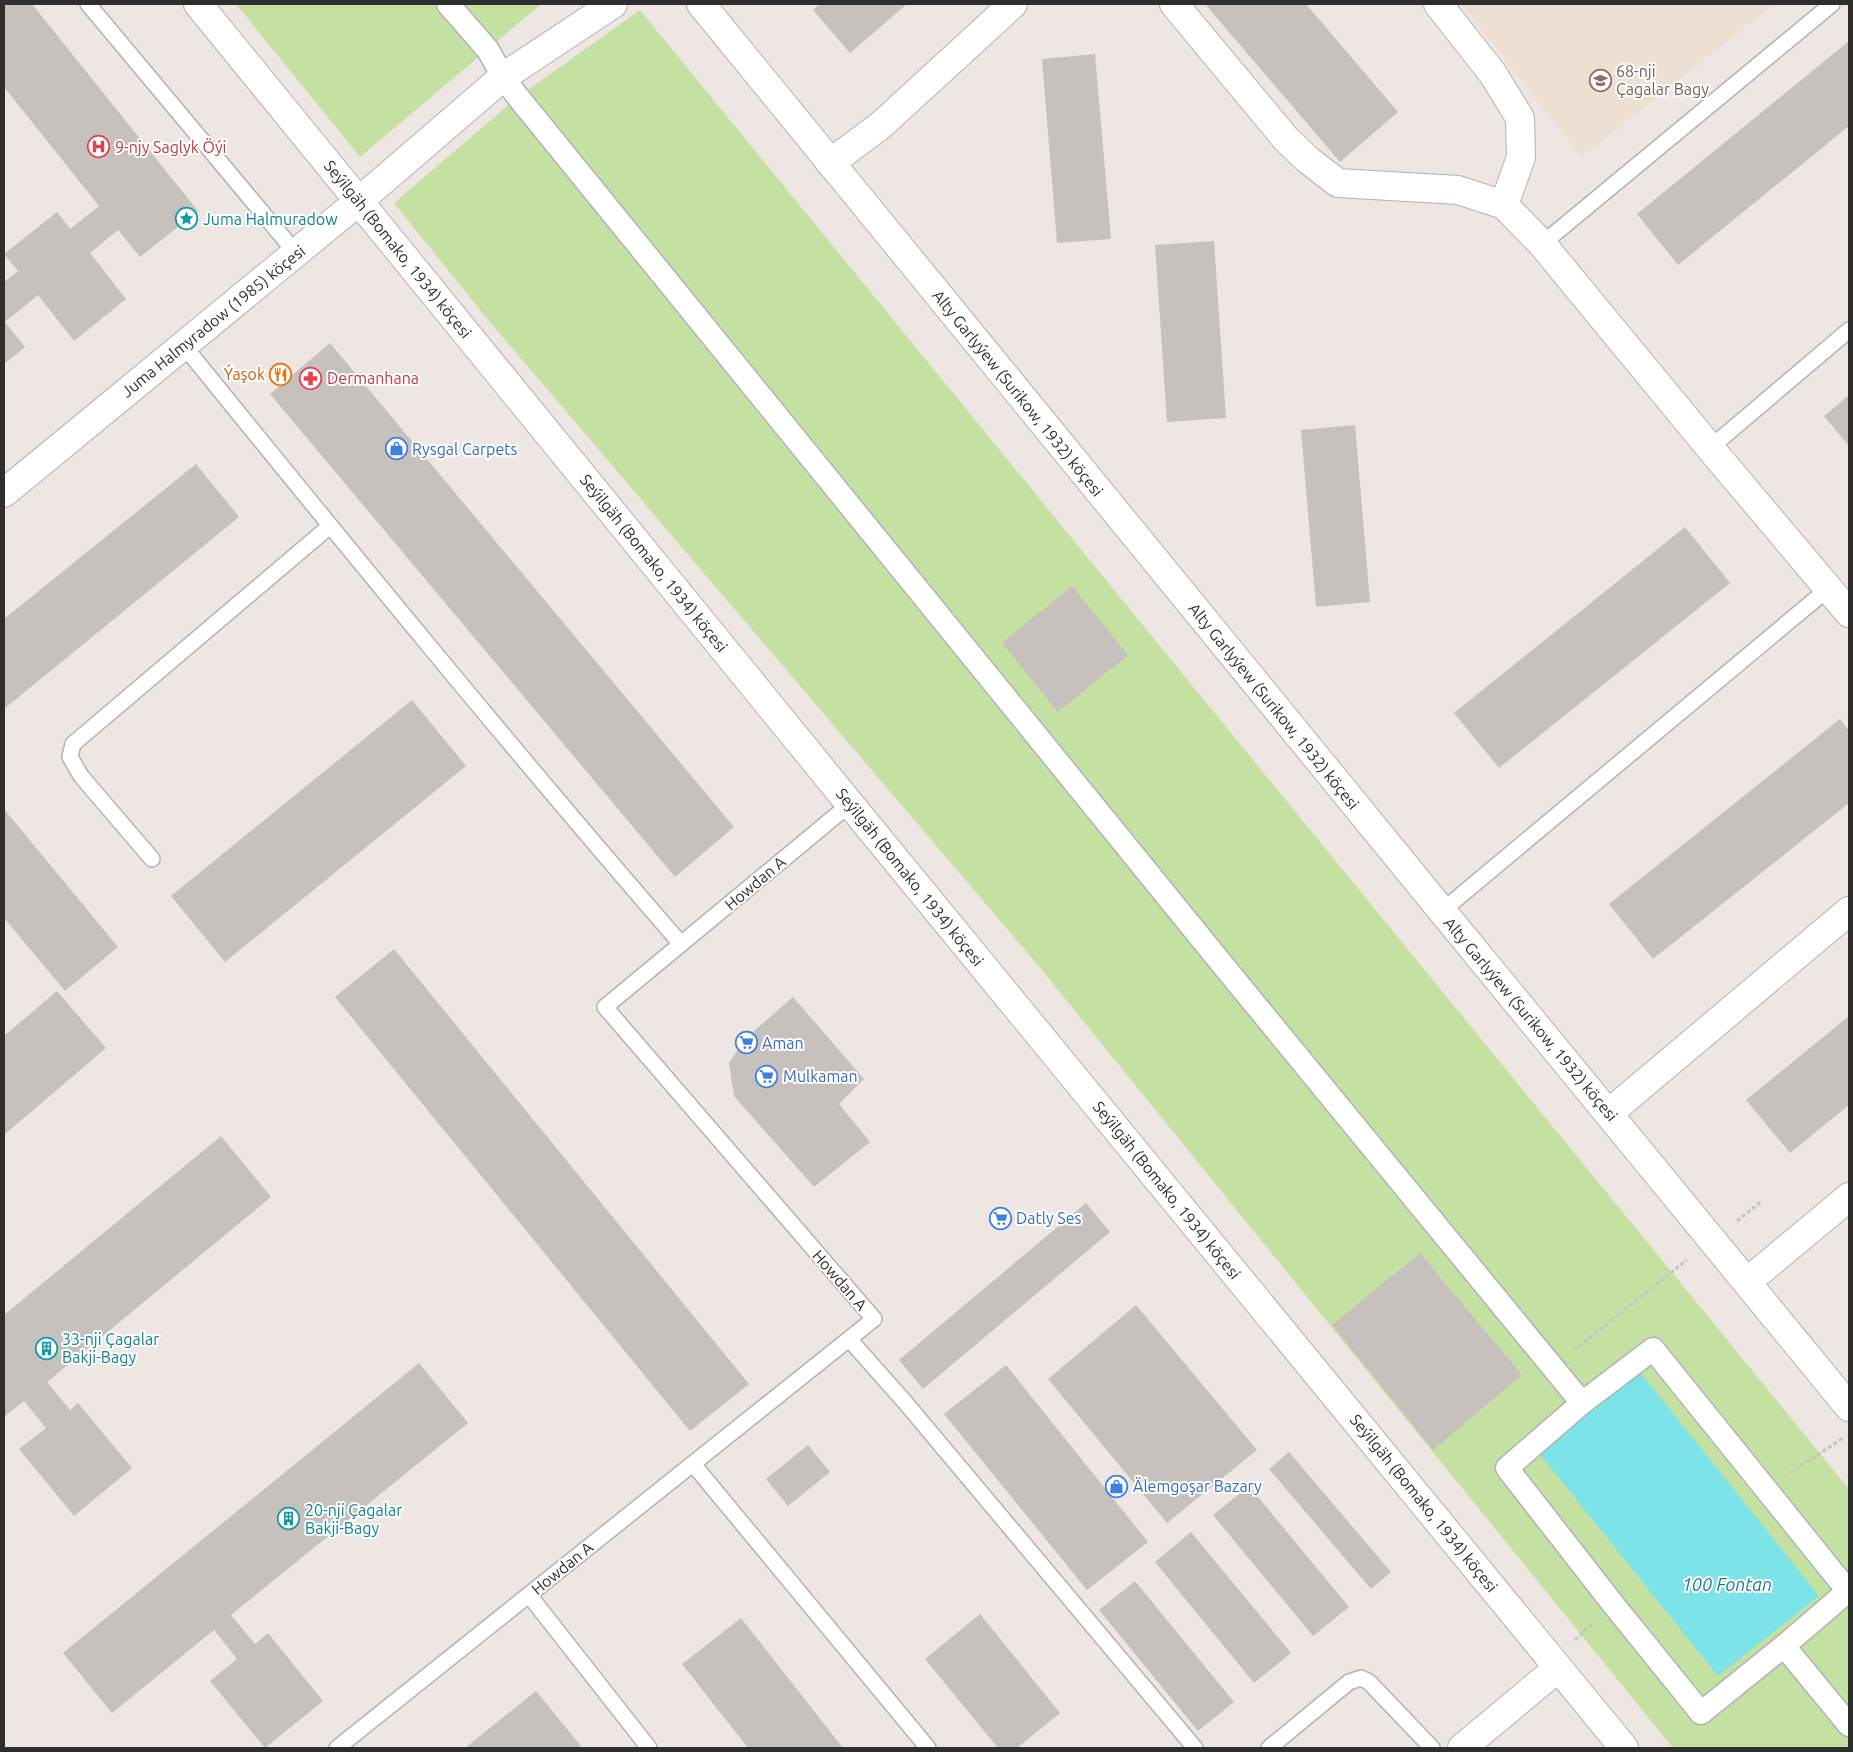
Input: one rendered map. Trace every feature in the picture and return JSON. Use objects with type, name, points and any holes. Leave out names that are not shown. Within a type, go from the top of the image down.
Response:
[{"type":"street","name":"Seýilgäh (Bomako, 1934) köçesi","points":[[198,4],[850,804],[1624,1748]]},
{"type":"street","points":[[448,4],[488,50],[503,77],[1209,948],[1582,1403]]},
{"type":"street","name":"Juma Halmyradow (1985) köçesi","points":[[4,493],[360,202],[503,77],[613,4]]},
{"type":"street","name":"Alty Garlyýew (Surikow, 1932) köçesi","points":[[701,4],[1849,1407]]},
{"type":"street","points":[[830,163],[880,126],[1013,4]]},
{"type":"street","points":[[1174,4],[1286,139],[1308,160],[1338,183],[1458,190],[1504,205],[1542,244],[1849,613]]},
{"type":"street","points":[[1438,4],[1494,74],[1520,118],[1521,157],[1504,205]]},
{"type":"street","points":[[1609,1113],[1849,911]]},
{"type":"street","points":[[1747,1282],[1849,1197]]},
{"type":"street","points":[[1653,1349],[1766,1489],[1848,1591],[1701,1713],[1507,1468],[1582,1403],[1653,1349]]},
{"type":"street","points":[[1784,1646],[1849,1726]]},
{"type":"street","points":[[1462,1748],[1556,1664]]},
{"type":"lane","points":[[88,4],[296,253]]},
{"type":"lane","points":[[1542,244],[1832,4]]},
{"type":"lane","points":[[1710,448],[1849,330]]},
{"type":"lane","points":[[184,346],[570,816],[681,944]]},
{"type":"lane","points":[[152,859],[81,776],[70,757],[73,744],[330,526]]},
{"type":"lane","points":[[1442,911],[1829,588]]},
{"type":"lane","name":"Howdan A","points":[[337,1748],[874,1319],[605,1007],[850,804]]},
{"type":"lane","points":[[849,1339],[917,1416],[1195,1748]]},
{"type":"lane","points":[[693,1464],[928,1748]]},
{"type":"lane","points":[[529,1595],[650,1748]]},
{"type":"lane","points":[[1269,1748],[1349,1682],[1361,1678],[1369,1682],[1432,1748]]},
{"type":"path","points":[[1552,1367],[1762,1201]]},
{"type":"path","points":[[1766,1489],[1849,1433]]},
{"type":"path","points":[[1556,1664],[1613,1604]]},
{"type":"shaded area","name":"68-nji Çagalar Bagy","points":[[1461,4],[1774,4],[1582,157]]},
{"type":"green space","points":[[236,4],[541,4],[360,157]]},
{"type":"green space","points":[[640,10],[1849,1489],[1849,1748],[1673,1748],[1037,964],[489,321],[394,203],[518,97]]},
{"type":"water","name":"100 Fontan","points":[[1640,1372],[1819,1596],[1718,1676],[1539,1453]]},
{"type":"building","name":"9-njy Saglyk Öýi","points":[[4,4],[32,4],[198,211],[140,257],[118,230],[90,253],[126,299],[74,341],[38,295],[5,322],[25,347],[4,364],[4,282],[18,271],[4,254],[57,212],[70,229],[99,206],[4,87]]},
{"type":"building","points":[[820,4],[907,4],[850,53],[813,10]]},
{"type":"building","points":[[1205,4],[1306,4],[1398,112],[1340,162]]},
{"type":"building","points":[[1849,41],[1849,126],[1678,265],[1637,214]]},
{"type":"building","points":[[1095,54],[1111,239],[1057,243],[1042,59]]},
{"type":"building","points":[[1214,241],[1226,418],[1167,422],[1155,245]]},
{"type":"building","points":[[330,343],[734,827],[675,877],[270,394]]},
{"type":"building","points":[[1849,395],[1849,446],[1824,416]]},
{"type":"building","points":[[1355,425],[1370,602],[1316,607],[1301,430]]},
{"type":"building","points":[[196,464],[239,517],[4,709],[4,619]]},
{"type":"building","points":[[1685,527],[1730,583],[1499,768],[1454,713]]},
{"type":"building","points":[[1072,586],[1128,655],[1058,712],[1002,643]]},
{"type":"building","points":[[412,700],[466,766],[225,962],[171,896]]},
{"type":"building","points":[[1840,719],[1849,731],[1849,803],[1653,959],[1609,904]]},
{"type":"building","points":[[4,809],[118,947],[65,991],[4,918]]},
{"type":"building","points":[[394,949],[749,1384],[690,1431],[335,997]]},
{"type":"building","points":[[57,991],[106,1048],[4,1135],[4,1036]]},
{"type":"building","points":[[793,997],[864,1079],[839,1104],[870,1142],[814,1187],[734,1096],[729,1063],[745,1039]]},
{"type":"building","points":[[1849,1016],[1849,1105],[1790,1153],[1746,1100]]},
{"type":"building","name":"33-nji Çagalar Bakji-Bagy","points":[[221,1136],[271,1197],[47,1382],[70,1410],[78,1403],[132,1468],[74,1516],[19,1449],[46,1428],[24,1401],[4,1417],[4,1315]]},
{"type":"building","points":[[1086,1203],[1110,1232],[923,1389],[899,1360]]},
{"type":"building","points":[[1420,1253],[1522,1375],[1433,1450],[1332,1325]]},
{"type":"building","points":[[1136,1305],[1257,1450],[1167,1523],[1048,1379]]},
{"type":"building","name":"20-nji Çagalar Bakji-Bagy","points":[[419,1363],[468,1423],[231,1615],[255,1644],[268,1633],[323,1701],[265,1748],[210,1681],[237,1659],[214,1630],[112,1713],[63,1653]]},
{"type":"building","points":[[1006,1365],[1148,1542],[1087,1590],[944,1414]]},
{"type":"building","points":[[808,1445],[830,1472],[788,1506],[766,1479]]},
{"type":"building","points":[[1289,1452],[1391,1572],[1371,1589],[1269,1469]]},
{"type":"building","points":[[1249,1486],[1349,1607],[1313,1636],[1213,1515]]},
{"type":"building","points":[[1191,1532],[1291,1653],[1254,1683],[1155,1562]]},
{"type":"building","points":[[1135,1581],[1234,1702],[1198,1731],[1099,1610]]},
{"type":"building","points":[[980,1614],[1060,1713],[1017,1748],[998,1748],[925,1659]]},
{"type":"building","points":[[741,1618],[843,1748],[748,1748],[682,1664]]},
{"type":"building","points":[[536,1691],[581,1746],[578,1748],[465,1748]]},
{"type":"place","name":"68-nji Çagalar Bagy","points":[[1600,80]]},
{"type":"place","name":"9-njy Saglyk Öýi","points":[[99,147]]},
{"type":"place","name":"Juma Halmuradow","points":[[187,219]]},
{"type":"place","name":"Ýaşok","points":[[281,374]]},
{"type":"place","name":"Dermanhana","points":[[311,378]]},
{"type":"place","name":"Rysgal Carpets","points":[[396,449]]},
{"type":"place","name":"Aman","points":[[746,1043]]},
{"type":"place","name":"Mulkaman","points":[[767,1076]]},
{"type":"place","name":"Datly Ses","points":[[1000,1218]]},
{"type":"place","name":"33-nji Çagalar Bakji-Bagy","points":[[46,1348]]},
{"type":"place","name":"Älemgoşar Bazary","points":[[1117,1486]]},
{"type":"place","name":"20-nji Çagalar Bakji-Bagy","points":[[289,1519]]}]
